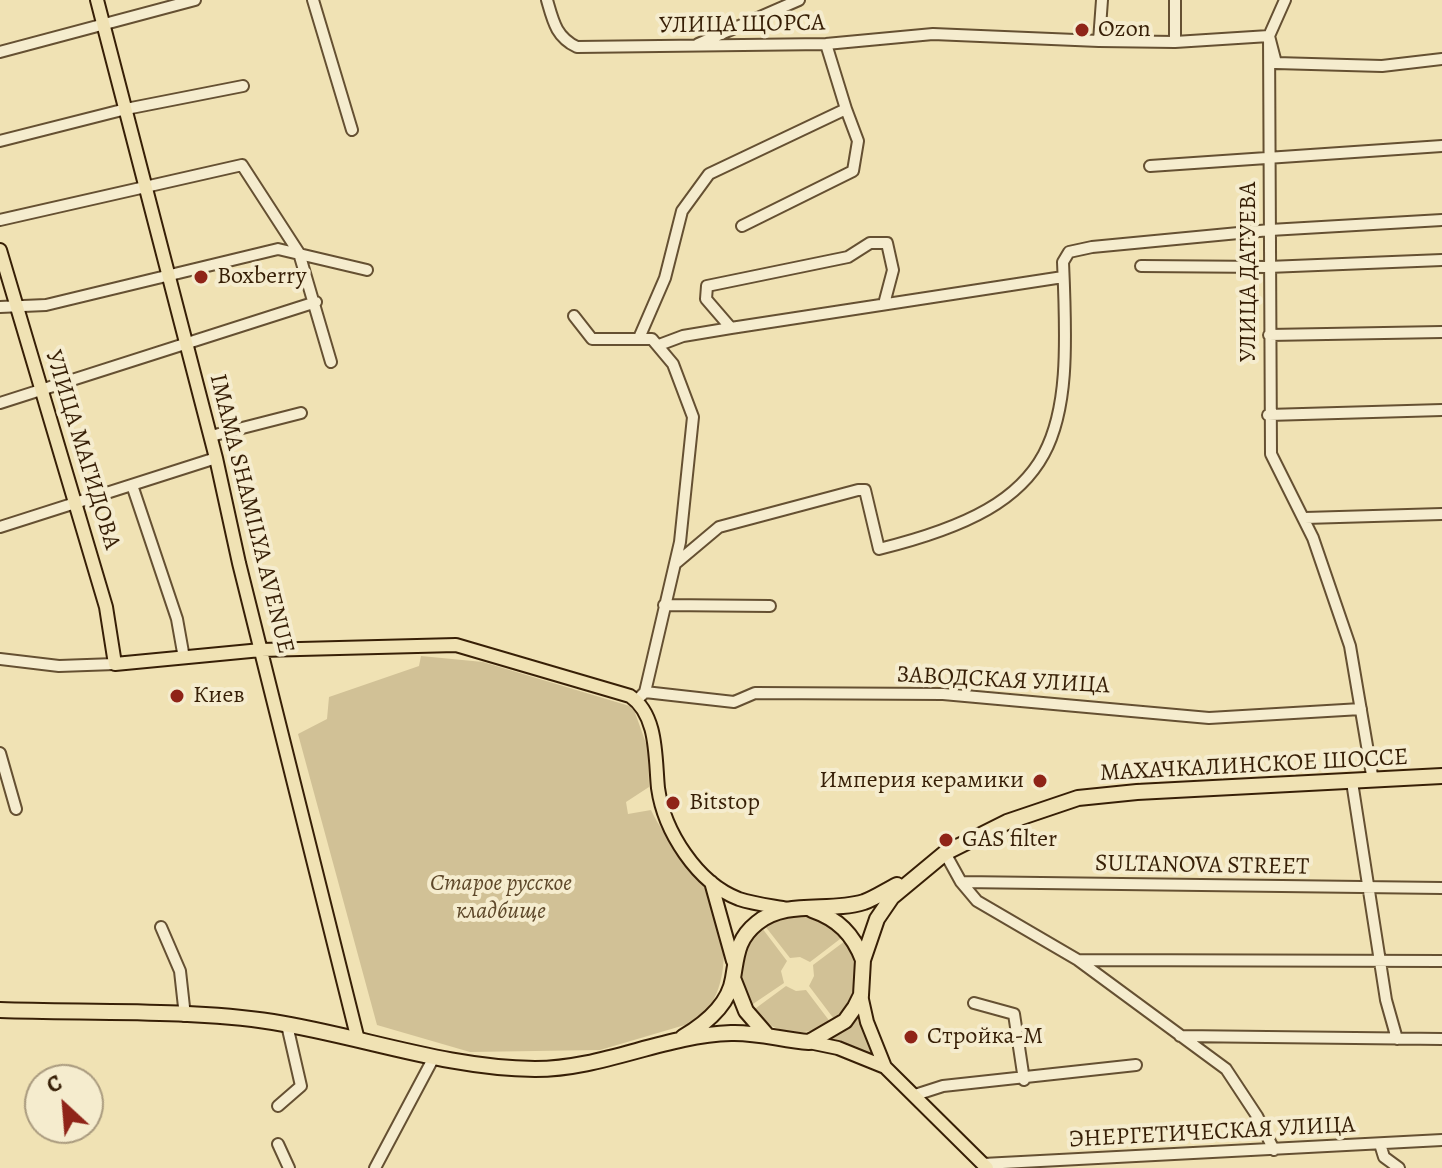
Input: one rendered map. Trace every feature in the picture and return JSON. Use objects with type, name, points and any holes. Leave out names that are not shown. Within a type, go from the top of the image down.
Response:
[{"type":"highway","name":"МАХАЧКАЛИНСКОЕ ШОССЕ","points":[[861,995],[863,960],[883,908],[912,878],[945,853],[1007,822],[1078,798],[1442,776]]},
{"type":"highway","points":[[766,1034],[746,1011],[733,978],[733,961],[747,932],[773,914],[788,909],[811,910],[863,902],[912,878]]},
{"type":"highway","points":[[811,910],[839,923],[850,934],[863,960]]},
{"type":"highway","points":[[678,1040],[713,1016],[733,978]]},
{"type":"highway","points":[[0,1010],[185,1016],[287,1025],[478,1065],[536,1069],[586,1066],[678,1040],[729,1033],[766,1034],[809,1042],[845,1021],[861,995]]},
{"type":"main road","name":"IMAMA SHAMILYA AVENUE","points":[[97,0],[211,436],[358,1040]]},
{"type":"main road","name":"УЛИЦА МАГИДОВА","points":[[0,250],[106,607],[115,664]]},
{"type":"main road","points":[[115,664],[261,650],[456,645],[641,696],[654,743],[662,808],[673,834],[711,882],[739,899],[788,909]]},
{"type":"main road","points":[[711,882],[733,961]]},
{"type":"main road","points":[[861,995],[867,1022],[885,1067]]},
{"type":"main road","points":[[809,1042],[838,1048],[885,1067],[985,1166]]},
{"type":"street","points":[[0,52],[195,0]]},
{"type":"street","points":[[313,0],[352,130]]},
{"type":"street","name":"УЛИЦА ЩОРСА","points":[[547,0],[556,28],[564,40],[577,47],[826,44],[933,34],[1175,42],[1269,36]]},
{"type":"street","points":[[693,46],[799,0]]},
{"type":"street","points":[[1099,41],[1102,0]]},
{"type":"street","points":[[1175,0],[1175,42]]},
{"type":"street","name":"УЛИЦА ДАТУЕВА","points":[[1285,0],[1269,36],[1268,415],[1271,454],[1305,518],[1350,646],[1373,781]]},
{"type":"street","points":[[1269,36],[1276,63],[1382,66],[1442,59]]},
{"type":"street","points":[[742,226],[853,171],[858,141],[826,44]]},
{"type":"street","points":[[0,141],[126,109],[243,86]]},
{"type":"street","points":[[639,338],[665,278],[682,211],[709,174],[846,109]]},
{"type":"street","points":[[1150,166],[1442,146]]},
{"type":"street","points":[[0,220],[242,165],[299,253],[316,302],[331,362]]},
{"type":"street","points":[[675,564],[719,527],[832,495],[865,490],[879,549],[929,536],[996,506],[1022,483],[1046,455],[1059,416],[1064,375],[1063,277],[1066,255],[1092,247],[1270,230],[1442,220]]},
{"type":"street","points":[[731,328],[706,299],[707,286],[848,257],[870,243],[887,243],[893,270],[884,304]]},
{"type":"street","points":[[0,307],[46,305],[278,249],[367,270]]},
{"type":"street","points":[[1141,266],[1268,267],[1442,260]]},
{"type":"street","points":[[659,345],[683,336],[1063,277]]},
{"type":"street","points":[[0,403],[316,302]]},
{"type":"street","points":[[574,316],[592,339],[652,339],[673,364],[693,417],[675,564],[641,696]]},
{"type":"street","points":[[1269,335],[1442,332]]},
{"type":"street","points":[[1268,415],[1442,410]]},
{"type":"street","points":[[211,436],[301,413]]},
{"type":"street","points":[[0,527],[216,458]]},
{"type":"street","points":[[132,485],[177,619],[184,658]]},
{"type":"street","points":[[1305,518],[1442,514]]},
{"type":"street","points":[[664,605],[770,606]]},
{"type":"street","points":[[0,659],[59,666],[115,664]]},
{"type":"street","name":"ЗАВОДСКАЯ УЛИЦА","points":[[641,696],[734,702],[755,693],[943,694],[1209,718],[1361,709]]},
{"type":"street","points":[[0,753],[16,809]]},
{"type":"street","points":[[1352,782],[1380,961],[1397,1039]]},
{"type":"street","points":[[945,853],[961,882],[977,901],[1078,960],[1226,1069],[1257,1116],[1274,1150]]},
{"type":"street","name":"SULTANOVA STREET","points":[[961,882],[1442,888]]},
{"type":"street","points":[[161,927],[180,971],[185,1016]]},
{"type":"street","points":[[1078,960],[1442,961]]},
{"type":"street","points":[[974,1003],[1014,1014],[1024,1080]]},
{"type":"street","points":[[278,1106],[301,1086],[287,1025]]},
{"type":"street","points":[[1180,1036],[1442,1039]]},
{"type":"street","points":[[379,1165],[434,1057]]},
{"type":"street","points":[[915,1095],[943,1086],[1024,1080],[1136,1065]]},
{"type":"street","name":"ЭНЕРГЕТИЧЕСКАЯ УЛИЦА","points":[[985,1166],[1442,1140]]},
{"type":"street","points":[[278,1144],[289,1168]]},
{"type":"street","points":[[1380,1144],[1384,1157],[1399,1168]]},
{"type":"green space","name":"Старое русское кладбище","points":[[421,656],[483,662],[633,707],[648,749],[649,787],[626,802],[628,814],[651,810],[710,897],[721,928],[724,963],[721,980],[707,1010],[695,1022],[600,1050],[470,1052],[377,1025],[298,734],[327,719],[329,697],[419,666]]},
{"type":"green space","points":[[806,915],[827,922],[844,936],[810,962],[800,957],[790,958],[765,926],[785,917]]},
{"type":"green space","points":[[762,928],[787,961],[781,971],[784,983],[750,1006],[742,986],[741,965],[748,946]]},
{"type":"green space","points":[[845,941],[854,961],[855,982],[848,1001],[834,1019],[809,986],[814,976],[813,965]]},
{"type":"green space","points":[[786,986],[796,991],[806,990],[831,1023],[810,1031],[789,1032],[770,1025],[752,1011]]},
{"type":"green space","points":[[860,1008],[875,1053],[873,1057],[852,1047],[823,1041],[844,1029]]},
{"type":"place","name":"Ozon","points":[[1082,30]]},
{"type":"place","name":"Boxberry","points":[[201,277]]},
{"type":"place","name":"Киев","points":[[177,696]]},
{"type":"place","name":"Империя керамики","points":[[1040,781]]},
{"type":"place","name":"Bitstop","points":[[673,803]]},
{"type":"place","name":"GAS filter","points":[[946,840]]},
{"type":"place","name":"Стройка-М","points":[[911,1037]]}]
